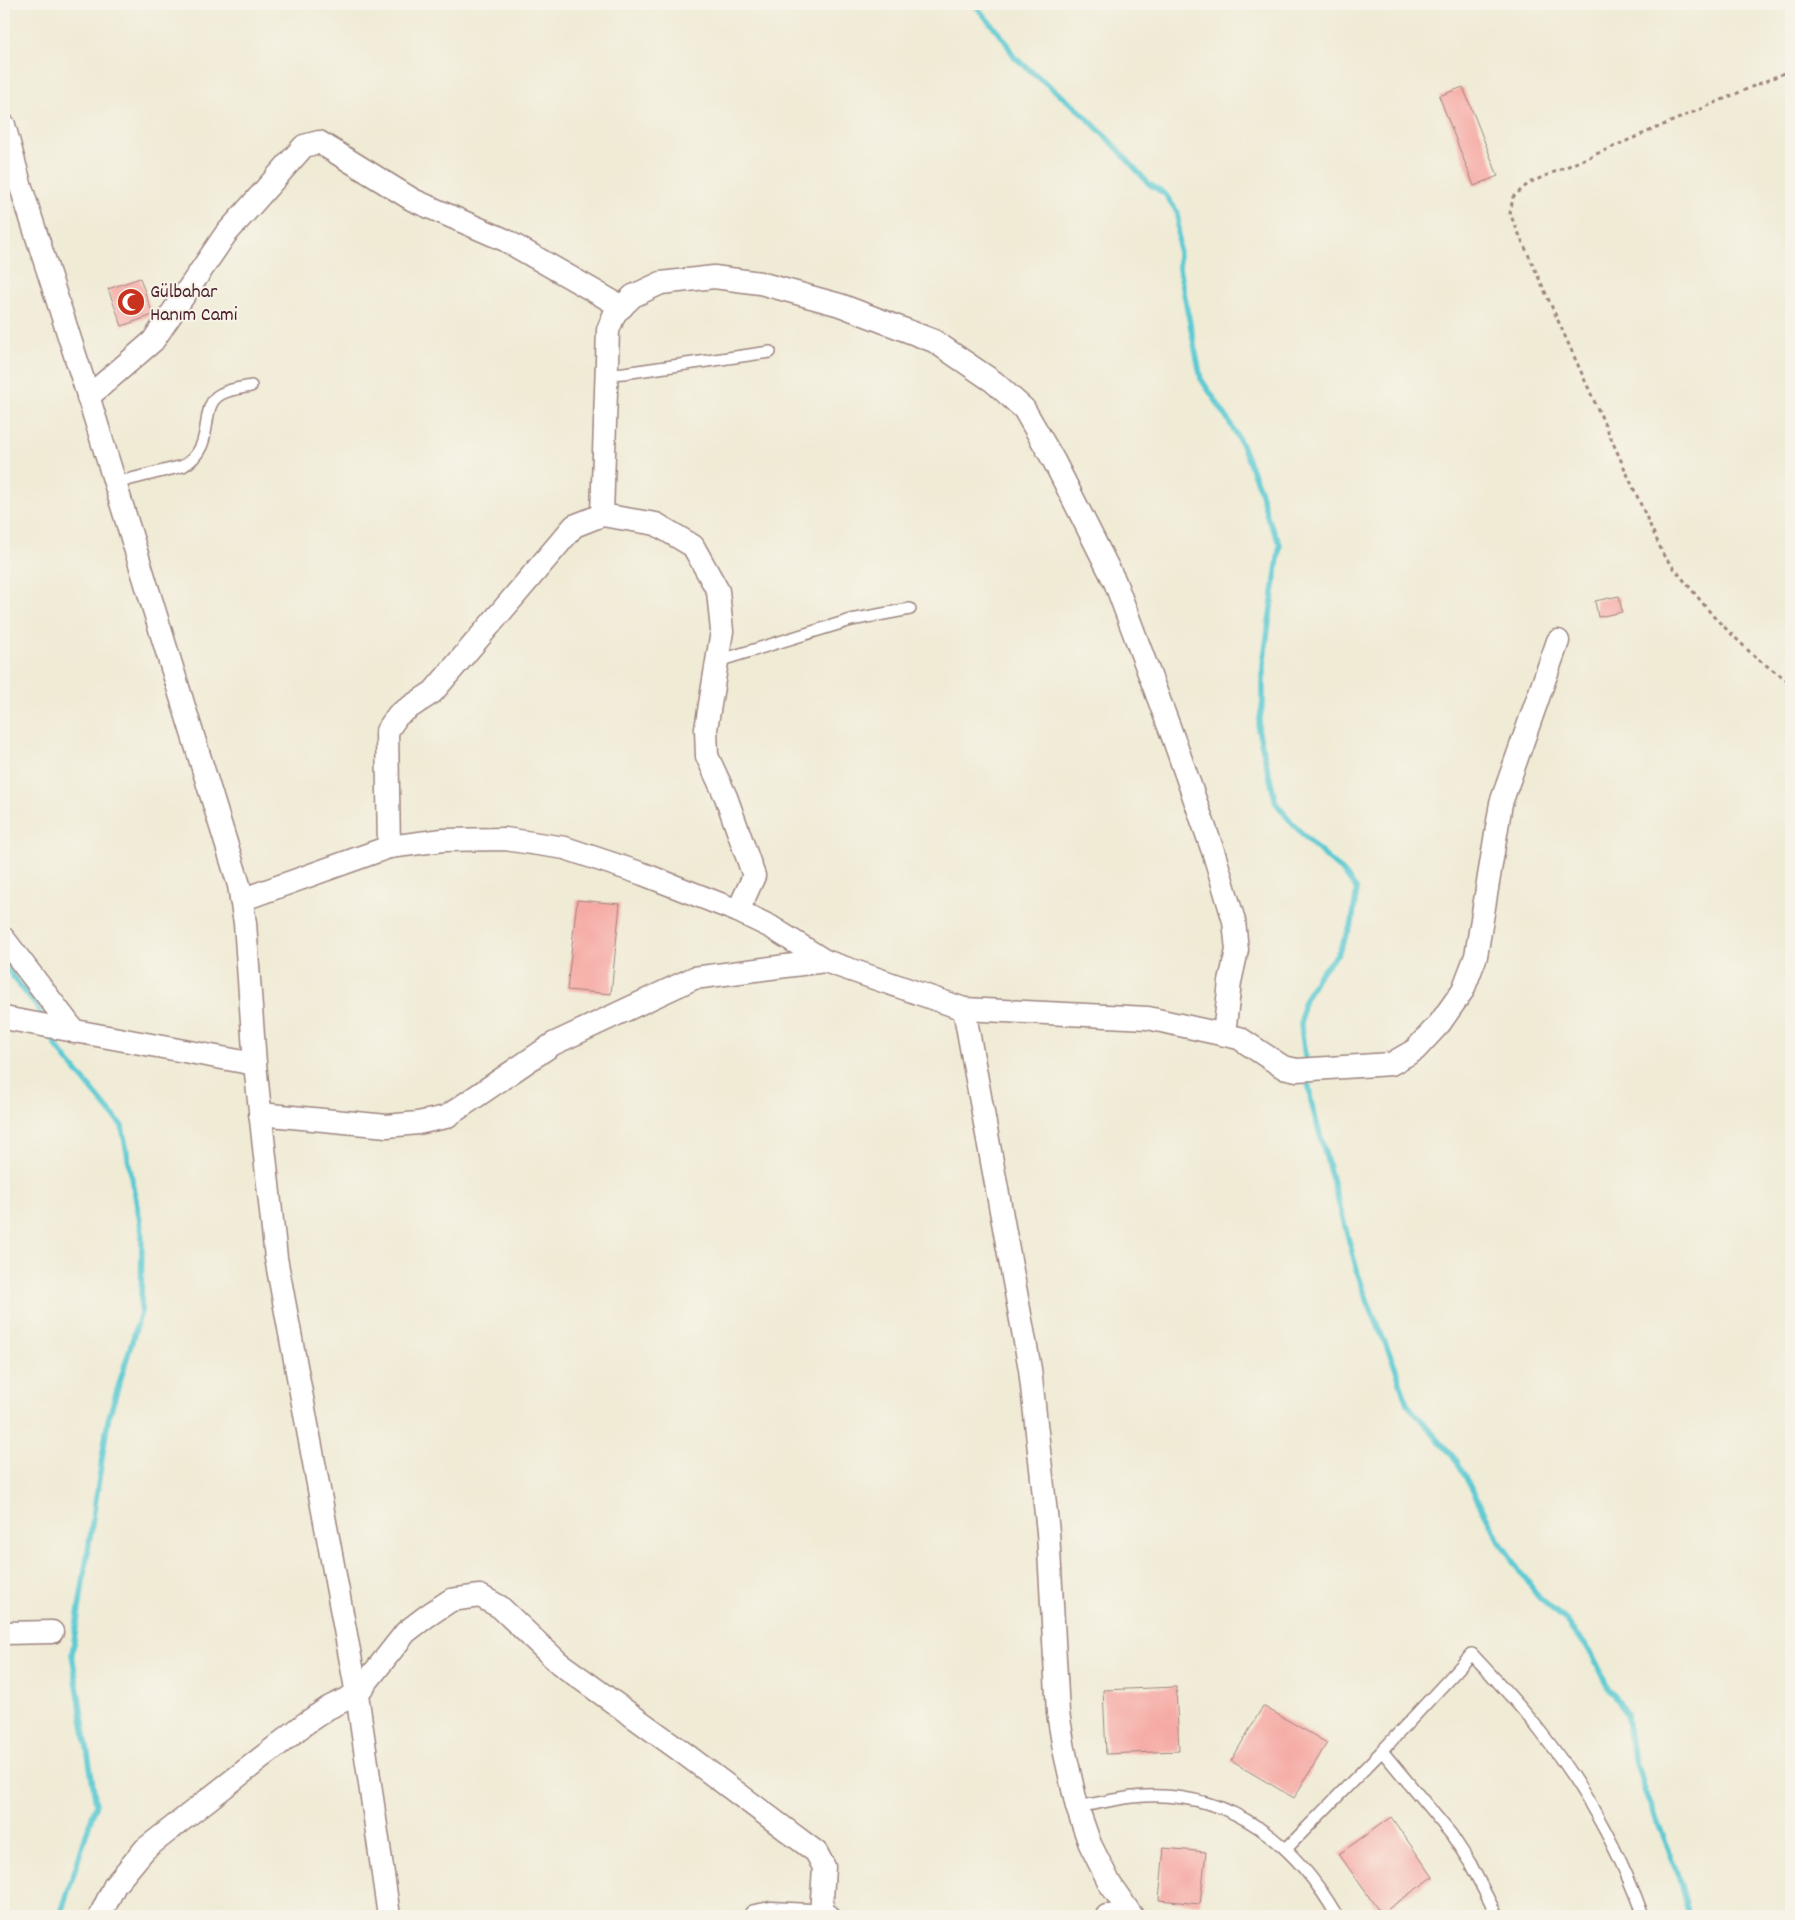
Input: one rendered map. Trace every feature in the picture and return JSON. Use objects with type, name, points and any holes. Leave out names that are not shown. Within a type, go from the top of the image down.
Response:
[{"type":"street","points":[[4,125],[20,184],[115,483],[239,885],[242,900],[255,1064],[276,1258],[357,1694],[389,1916]]},
{"type":"street","points":[[88,397],[154,341],[225,235],[304,146],[319,142],[413,200],[505,240],[622,307]]},
{"type":"street","points":[[602,515],[608,330],[615,313],[634,296],[661,282],[714,277],[760,282],[840,305],[934,341],[994,382],[1024,409],[1054,460],[1115,582],[1174,740],[1214,854],[1234,920],[1237,950],[1230,982],[1224,1034]]},
{"type":"street","points":[[389,846],[387,731],[398,715],[432,692],[574,526],[602,515],[656,524],[693,546],[718,591],[722,631],[706,730],[708,756],[726,797],[754,876],[738,911]]},
{"type":"street","points":[[242,900],[389,846],[443,840],[505,839],[565,848],[643,874],[738,911],[771,927],[825,961],[964,1008],[1148,1018],[1239,1038],[1283,1067],[1298,1070],[1391,1064],[1415,1050],[1440,1023],[1463,990],[1476,956],[1501,803],[1558,641]]},
{"type":"street","points":[[4,939],[68,1031]]},
{"type":"street","points":[[260,1114],[387,1126],[418,1123],[446,1117],[553,1044],[694,978],[825,961]]},
{"type":"street","points":[[964,1008],[1030,1369],[1048,1532],[1058,1713],[1064,1749],[1077,1807],[1090,1844],[1110,1884],[1131,1916]]},
{"type":"street","points":[[4,1018],[255,1064]]},
{"type":"street","points":[[100,1916],[115,1885],[145,1849],[306,1723],[328,1708],[357,1694],[406,1632],[451,1600],[480,1596],[500,1607],[559,1664],[677,1748],[816,1852],[824,1867],[825,1916],[771,1913],[755,1916]]},
{"type":"street","points":[[4,1633],[52,1632]]},
{"type":"street","points":[[1107,1916],[1131,1916]]},
{"type":"lane","points":[[607,374],[624,374],[770,352]]},
{"type":"lane","points":[[115,483],[183,466],[191,461],[202,448],[209,409],[216,397],[222,393],[251,386]]},
{"type":"lane","points":[[718,661],[852,620],[910,608]]},
{"type":"lane","points":[[1286,1849],[1382,1751],[1472,1654],[1540,1730],[1583,1791],[1619,1857],[1643,1916]]},
{"type":"lane","points":[[1382,1751],[1451,1834],[1470,1863],[1497,1916]]},
{"type":"lane","points":[[1077,1807],[1144,1796],[1187,1798],[1242,1817],[1258,1826],[1286,1849],[1317,1884],[1337,1916]]},
{"type":"path","points":[[1791,70],[1529,183],[1513,197],[1510,214],[1664,556],[1714,617],[1756,658],[1791,683]]},
{"type":"building","points":[[1463,87],[1498,176],[1474,186],[1439,96]]},
{"type":"building","name":"Gülbahar Hanım Cami","points":[[140,278],[153,315],[122,326],[108,289]]},
{"type":"building","points":[[1619,596],[1622,612],[1598,617],[1595,601]]},
{"type":"building","points":[[577,900],[620,904],[611,994],[567,990]]},
{"type":"building","points":[[1176,1687],[1179,1751],[1106,1754],[1103,1690]]},
{"type":"building","points":[[1263,1706],[1327,1743],[1294,1798],[1231,1761]]},
{"type":"building","points":[[1391,1817],[1433,1877],[1381,1914],[1339,1854]]},
{"type":"building","points":[[1164,1848],[1206,1852],[1200,1904],[1159,1900]]},
{"type":"waterway","points":[[974,4],[1004,39],[1014,57],[1080,111],[1149,184],[1165,194],[1178,213],[1179,268],[1201,379],[1226,416],[1242,445],[1260,490],[1268,519],[1280,544],[1263,665],[1263,702],[1258,729],[1276,803],[1313,845],[1344,873],[1357,890],[1352,923],[1338,953],[1317,977],[1303,1003],[1301,1026],[1306,1064]]},
{"type":"waterway","points":[[4,965],[37,1007],[44,1020]]},
{"type":"waterway","points":[[50,1033],[58,1049],[122,1126],[142,1232],[141,1312],[108,1420],[72,1654],[96,1804],[60,1916]]},
{"type":"waterway","points":[[1307,1073],[1311,1102],[1358,1274],[1395,1366],[1407,1404],[1457,1461],[1500,1542],[1540,1599],[1567,1621],[1592,1654],[1610,1690],[1627,1712],[1629,1737],[1644,1790],[1677,1869],[1689,1916]]},
{"type":"place","name":"Gülbahar Hanım Cami","points":[[131,302]]}]
